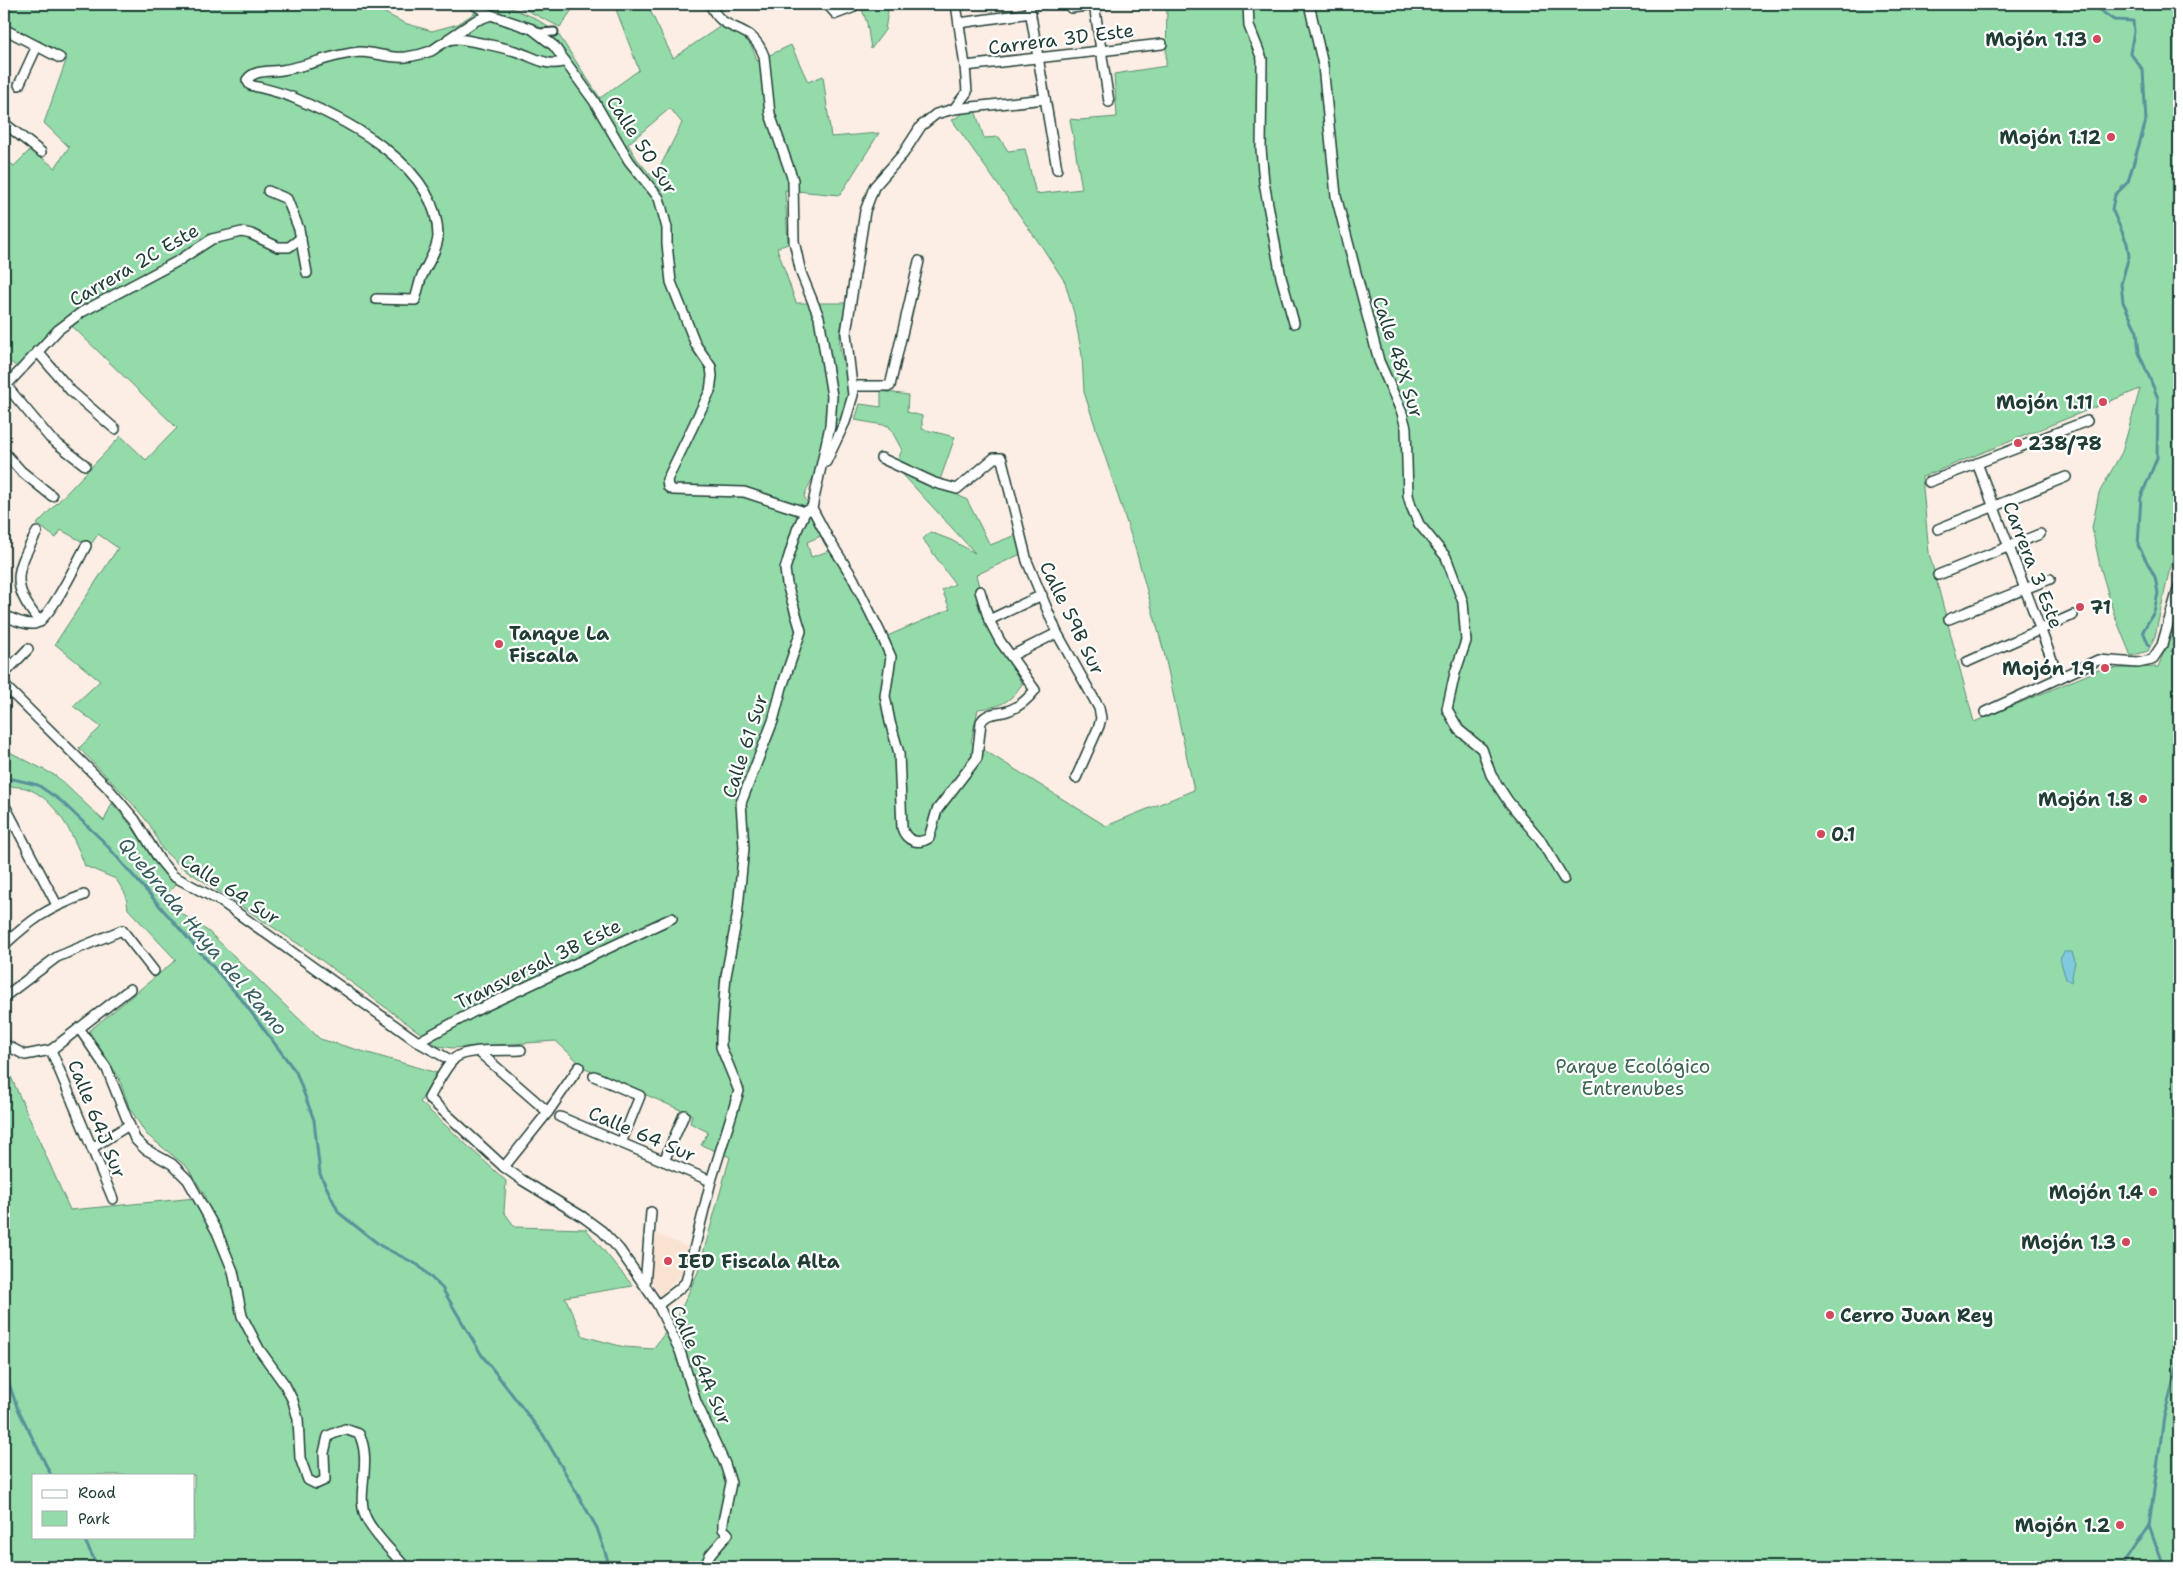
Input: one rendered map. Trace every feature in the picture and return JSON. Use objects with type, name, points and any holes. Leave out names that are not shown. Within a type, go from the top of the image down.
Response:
[{"type":"street","name":"Calle 50 Sur","points":[[473,4],[491,14],[516,22],[539,33],[554,46],[594,101],[629,161],[655,192],[662,204],[667,228],[671,282],[696,345],[711,367],[712,376],[710,391],[670,471],[666,484],[673,490],[749,493],[809,510]]},
{"type":"street","points":[[710,4],[720,20],[750,33],[761,47],[764,56],[770,114],[793,180],[794,241],[801,273],[819,317],[832,396],[830,426],[819,476]]},
{"type":"street","points":[[827,4],[836,14],[852,8]]},
{"type":"street","points":[[954,109],[966,92],[965,66],[956,4]]},
{"type":"street","points":[[1071,8],[1105,4]]},
{"type":"street","points":[[1248,4],[1249,26],[1262,58],[1261,149],[1264,182],[1281,277],[1294,323]]},
{"type":"street","name":"Calle 48X Sur","points":[[1309,4],[1323,65],[1336,196],[1379,361],[1402,412],[1406,428],[1408,495],[1419,524],[1446,557],[1463,602],[1466,641],[1455,673],[1447,709],[1458,730],[1482,749],[1491,775],[1508,801],[1539,838],[1564,879]]},
{"type":"street","points":[[1094,5],[1109,102]]},
{"type":"street","points":[[960,23],[1030,9],[1057,169]]},
{"type":"street","points":[[376,299],[415,300],[420,280],[438,236],[436,216],[424,188],[413,172],[372,139],[293,97],[250,85],[247,80],[254,73],[284,70],[339,55],[363,52],[389,57],[411,56],[433,50],[474,21],[491,14]]},
{"type":"street","points":[[4,29],[60,58]]},
{"type":"street","points":[[539,33],[554,32]]},
{"type":"street","points":[[444,41],[457,39],[517,51],[548,63],[556,64],[565,61]]},
{"type":"street","name":"Carrera 3D Este","points":[[965,66],[1162,44]]},
{"type":"street","points":[[18,85],[37,46]]},
{"type":"street","points":[[819,476],[848,416],[854,395],[846,333],[865,211],[874,187],[903,154],[921,126],[929,118],[954,109],[1045,99]]},
{"type":"street","points":[[4,123],[41,152]]},
{"type":"street","points":[[268,191],[287,198],[301,238],[307,273]]},
{"type":"street","name":"Carrera 2C Este","points":[[5,385],[58,330],[82,312],[178,261],[212,239],[242,232],[251,234],[278,247],[289,247],[301,238]]},
{"type":"street","points":[[853,386],[890,386],[919,261]]},
{"type":"street","points":[[37,351],[71,391],[115,429]]},
{"type":"street","points":[[5,385],[50,438],[85,465]]},
{"type":"street","points":[[1929,482],[2087,422]]},
{"type":"street","points":[[4,452],[21,471],[52,496]]},
{"type":"street","name":"Calle 59B Sur","points":[[881,458],[935,483],[957,489],[996,457],[1001,458],[1023,548],[1057,633],[1099,708],[1101,718],[1099,726],[1076,778]]},
{"type":"street","name":"Carrera 3 Este","points":[[1977,463],[2059,678]]},
{"type":"street","name":"Calle 61 Sur","points":[[711,1181],[739,1091],[722,1047],[721,1037],[726,976],[736,917],[744,848],[741,803],[773,721],[782,686],[801,631],[785,576],[792,542],[809,510],[819,476]]},
{"type":"street","points":[[1938,529],[2066,477]]},
{"type":"street","points":[[809,510],[853,578],[891,657],[885,696],[899,753],[902,828],[910,840],[922,842],[931,835],[937,810],[977,758],[983,718],[1010,710],[1023,703],[1035,690],[989,620],[980,591]]},
{"type":"street","points":[[38,532],[20,563],[17,577],[26,601],[40,622]]},
{"type":"street","points":[[1938,575],[2040,534]]},
{"type":"street","points":[[4,615],[30,623],[40,622],[49,611],[86,546]]},
{"type":"street","points":[[1949,619],[2050,579]]},
{"type":"street","points":[[1985,712],[2098,660],[2138,663],[2152,660],[2162,645],[2179,586]]},
{"type":"street","points":[[989,620],[1042,596]]},
{"type":"street","points":[[1967,662],[2074,615]]},
{"type":"street","points":[[1011,656],[1057,633]]},
{"type":"street","points":[[4,674],[28,649]]},
{"type":"street","name":"Calle 64 Sur","points":[[4,685],[107,787],[140,827],[159,859],[173,876],[222,902],[418,1042],[452,1061]]},
{"type":"street","points":[[4,804],[56,905]]},
{"type":"street","points":[[4,945],[30,922],[56,905],[84,895]]},
{"type":"street","name":"Transversal 3B Este","points":[[418,1042],[476,1011],[672,918]]},
{"type":"street","points":[[4,997],[57,956],[122,930],[154,971]]},
{"type":"street","points":[[4,1044],[19,1053],[30,1056],[51,1050],[130,989]]},
{"type":"street","points":[[79,1028],[107,1069],[135,1139],[145,1149],[172,1164],[188,1180],[217,1232],[233,1271],[242,1316],[259,1349],[285,1385],[292,1401],[298,1419],[300,1458],[308,1480],[316,1484],[325,1480],[324,1453],[328,1436],[345,1429],[359,1434],[362,1440],[365,1459],[363,1501],[366,1518],[374,1532],[404,1567]]},
{"type":"street","name":"Calle 64J Sur","points":[[51,1050],[113,1200]]},
{"type":"street","points":[[452,1061],[456,1057],[468,1053],[521,1050]]},
{"type":"street","points":[[479,1052],[548,1112]]},
{"type":"street","name":"Calle 64A Sur","points":[[452,1061],[430,1098],[504,1167],[529,1185],[593,1224],[619,1249],[658,1305],[680,1351],[696,1402],[716,1443],[731,1483],[723,1522],[723,1529],[728,1534],[710,1555],[705,1567]]},
{"type":"street","points":[[504,1167],[548,1112],[579,1067]]},
{"type":"street","points":[[594,1076],[640,1096],[621,1143]]},
{"type":"street","points":[[664,1161],[684,1115]]},
{"type":"street","name":"Calle 64 Sur","points":[[560,1117],[711,1181]]},
{"type":"street","points":[[92,1148],[128,1124]]},
{"type":"street","points":[[658,1305],[680,1289],[686,1282],[711,1181]]},
{"type":"street","points":[[645,1286],[651,1212]]},
{"type":"shaded area","name":"IED Fiscala Alta","points":[[655,1234],[691,1248],[681,1275],[661,1296],[649,1276]]},
{"type":"green space","name":"Parque Ecológico Entrenubes","points":[[4,4],[368,4],[404,23],[432,31],[458,24],[488,4],[502,4],[535,18],[558,34],[600,98],[639,70],[614,4],[622,4],[624,9],[639,4],[647,4],[673,58],[721,26],[745,38],[752,47],[757,61],[791,45],[808,82],[823,76],[831,137],[879,133],[840,195],[785,190],[788,244],[777,248],[796,303],[846,303],[841,326],[840,349],[848,379],[846,401],[830,443],[804,496],[823,535],[807,542],[811,557],[829,551],[851,582],[878,640],[950,609],[942,590],[955,584],[923,539],[930,532],[951,540],[975,553],[895,466],[902,450],[889,426],[855,420],[860,404],[881,407],[881,391],[908,395],[907,412],[922,416],[922,429],[955,437],[941,477],[936,483],[967,500],[990,545],[1016,535],[1021,554],[976,575],[988,621],[1022,684],[1013,696],[1003,703],[978,709],[971,742],[1106,826],[1194,790],[1164,652],[1136,551],[1084,392],[1082,355],[1074,313],[1065,282],[952,120],[974,107],[984,138],[999,137],[1008,151],[1025,149],[1036,194],[1082,189],[1070,119],[1117,117],[1114,74],[1166,66],[1167,4],[2176,4],[2179,26],[2179,547],[2169,572],[2155,636],[2148,651],[2131,656],[2114,614],[2100,566],[2092,528],[2099,493],[2122,452],[2140,389],[1922,477],[1929,553],[1974,722],[2101,669],[2158,667],[2179,615],[2179,1567],[4,1567],[4,1061],[70,1210],[206,1197],[187,1167],[146,1134],[129,1107],[119,1078],[89,1031],[176,960],[128,909],[126,895],[116,879],[85,866],[65,823],[50,804],[41,796],[28,789],[4,786],[4,749],[56,776],[104,821],[112,803],[132,827],[159,866],[176,884],[162,900],[209,932],[320,1039],[437,1073],[420,1102],[506,1181],[504,1212],[515,1227],[586,1229],[633,1286],[565,1297],[583,1336],[624,1347],[653,1349],[679,1314],[698,1272],[730,1157],[701,1145],[708,1132],[690,1123],[692,1115],[585,1068],[556,1041],[452,1048],[438,1046],[306,949],[180,866],[162,849],[150,825],[132,803],[79,748],[101,727],[73,706],[100,681],[55,644],[118,548],[98,534],[90,546],[61,530],[56,538],[37,524],[121,436],[146,460],[177,428],[70,324],[20,370],[4,356],[4,158],[14,166],[31,149],[55,168],[69,147],[44,123],[67,58],[4,23]],"holes":[[[670,108],[682,123],[654,179],[637,159],[628,144]]]},
{"type":"green space","points":[[514,4],[576,4],[560,27]]},
{"type":"green space","points":[[860,4],[889,4],[885,30],[871,49],[867,23]]},
{"type":"water","points":[[2064,952],[2072,952],[2075,961],[2071,982],[2066,979],[2060,959]]},
{"type":"waterway","points":[[2094,4],[2095,7],[2114,20],[2133,21],[2134,32],[2130,53],[2143,70],[2146,121],[2128,182],[2115,195],[2112,209],[2127,243],[2129,256],[2121,284],[2123,302],[2137,332],[2139,353],[2158,398],[2157,458],[2141,497],[2138,545],[2155,577],[2158,593],[2154,612],[2143,631],[2149,646]]},
{"type":"waterway","points":[[2172,651],[2179,653]]},
{"type":"waterway","name":"Quebrada Haya del Ramo","points":[[4,780],[13,779],[38,785],[61,801],[102,840],[242,1000],[296,1072],[314,1120],[320,1174],[339,1213],[381,1246],[418,1265],[442,1288],[481,1354],[544,1436],[597,1528],[610,1567]]},
{"type":"waterway","points":[[2121,1567],[2149,1525],[2164,1417],[2179,1360]]},
{"type":"waterway","points":[[4,1369],[17,1407],[50,1474]]},
{"type":"waterway","points":[[2149,1525],[2164,1567]]},
{"type":"waterway","points":[[84,1538],[98,1567]]},
{"type":"place","name":"Mojón 1.13","points":[[2097,39]]},
{"type":"place","name":"Mojón 1.12","points":[[2111,137]]},
{"type":"place","name":"Mojón 1.11","points":[[2103,402]]},
{"type":"place","name":"238/78","points":[[2018,443]]},
{"type":"place","name":"71","points":[[2080,607]]},
{"type":"place","name":"Tanque La Fiscala","points":[[499,644]]},
{"type":"place","name":"Mojón 1.9","points":[[2105,668]]},
{"type":"place","name":"Mojón 1.8","points":[[2143,799]]},
{"type":"place","name":"0.1","points":[[1821,834]]},
{"type":"place","name":"Mojón 1.4","points":[[2153,1192]]},
{"type":"place","name":"Mojón 1.3","points":[[2126,1242]]},
{"type":"place","name":"IED Fiscala Alta","points":[[668,1261]]},
{"type":"place","name":"Cerro Juan Rey","points":[[1830,1315]]},
{"type":"place","name":"Mojón 1.2","points":[[2120,1525]]}]
